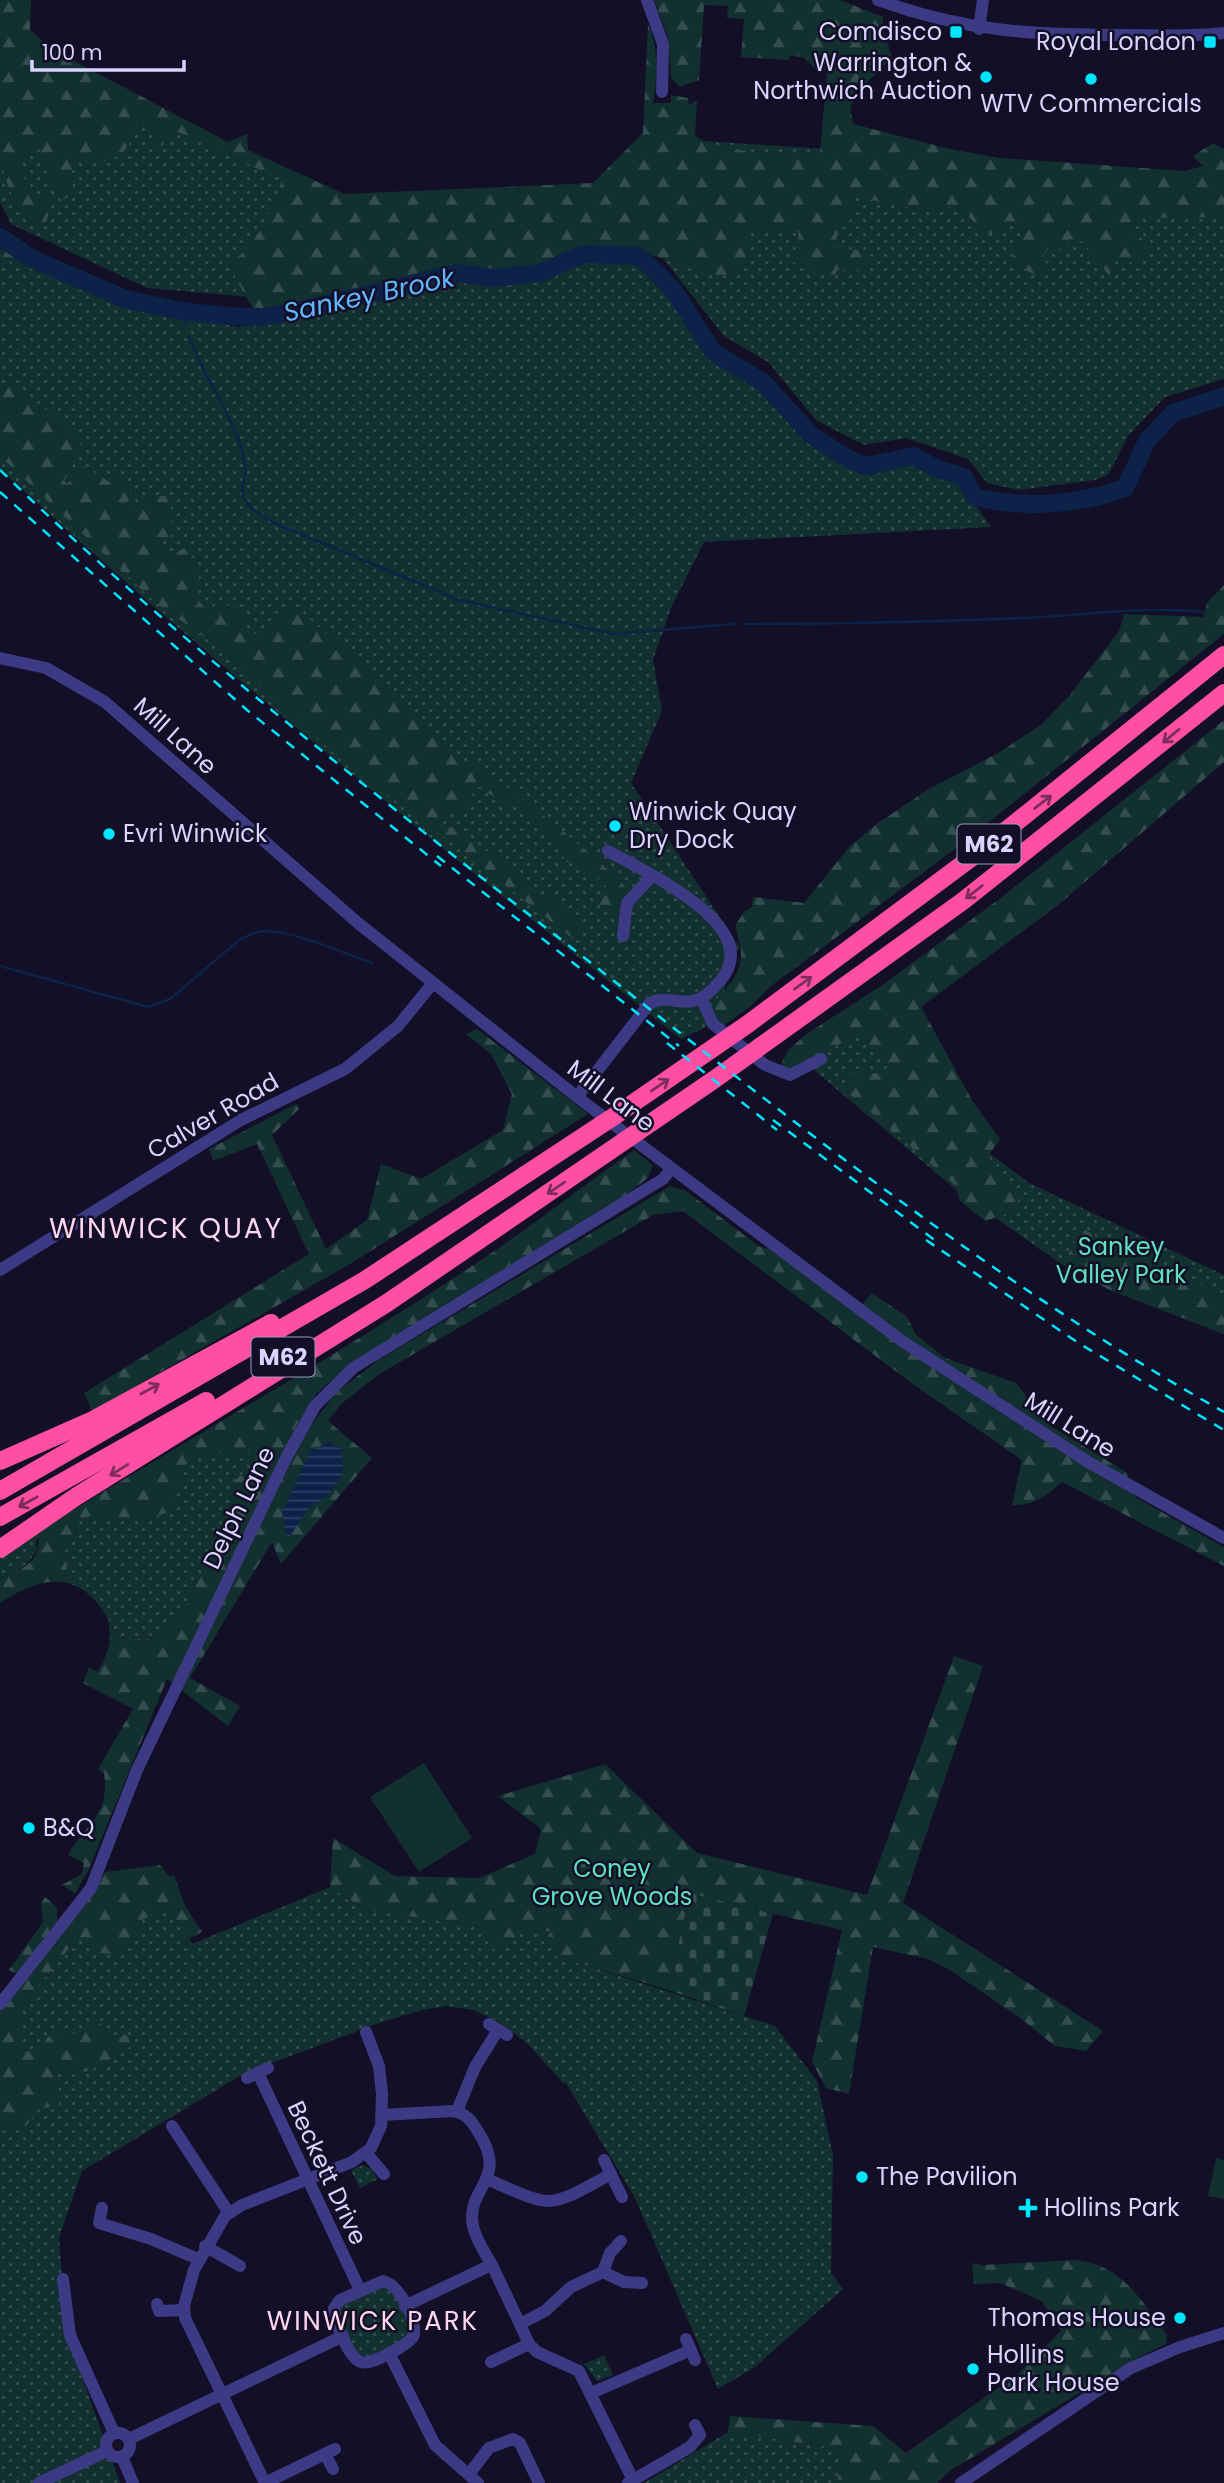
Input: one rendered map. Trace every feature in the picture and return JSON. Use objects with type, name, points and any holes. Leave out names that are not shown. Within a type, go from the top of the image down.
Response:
[{"type":"highway","name":"M62","points":[[0,1491],[298,1320],[583,1137],[748,1024],[983,849],[1224,655]]},
{"type":"highway","name":"M62","points":[[0,1517],[317,1336],[506,1221],[606,1154],[963,901],[1224,693]]},
{"type":"highway","points":[[0,1461],[105,1414],[486,1200]]},
{"type":"highway","points":[[0,1549],[99,1482],[387,1303],[506,1221]]},
{"type":"street","points":[[647,0],[663,44],[662,92]]},
{"type":"street","points":[[878,0],[947,23],[979,29],[1116,35],[1224,33]]},
{"type":"street","points":[[979,29],[983,0]]},
{"type":"street","name":"Mill Lane","points":[[0,657],[46,668],[105,702],[315,888],[433,983],[671,1169],[946,1372],[1088,1462],[1224,1538]]},
{"type":"street","points":[[577,1097],[649,1004],[655,999],[691,1002],[701,998],[726,972],[731,961],[728,940],[698,906],[608,852]]},
{"type":"street","points":[[623,936],[627,903],[652,876]]},
{"type":"street","name":"Calver Road","points":[[0,1270],[241,1120],[345,1069],[398,1026],[433,983]]},
{"type":"street","points":[[701,998],[713,1024],[765,1065],[790,1074],[821,1059]]},
{"type":"street","name":"Delph Lane","points":[[0,2004],[91,1888],[138,1770],[184,1671],[292,1445],[321,1400],[339,1380],[367,1358],[548,1251],[660,1181],[671,1169]]},
{"type":"street","points":[[457,2111],[475,2067],[498,2030]]},
{"type":"street","points":[[333,2469],[330,2451],[265,2483],[184,2310],[198,2259],[229,2213],[342,2166],[366,2153],[379,2133],[382,2115],[379,2066],[366,2032]]},
{"type":"street","name":"Beckett Drive","points":[[257,2073],[360,2290]]},
{"type":"street","points":[[382,2115],[457,2111],[471,2122],[489,2150],[491,2166],[473,2219],[476,2234],[529,2344],[542,2355],[576,2368],[591,2393],[631,2481],[690,2447],[701,2435],[695,2425]]},
{"type":"street","points":[[171,2126],[229,2213]]},
{"type":"street","points":[[366,2153],[385,2174]]},
{"type":"street","points":[[604,2160],[622,2197]]},
{"type":"street","points":[[487,2179],[537,2201],[550,2203],[560,2201],[611,2174]]},
{"type":"street","points":[[102,2208],[94,2222],[163,2244],[198,2259]]},
{"type":"street","points":[[520,2324],[545,2311],[570,2287],[603,2272],[610,2253],[621,2241]]},
{"type":"street","points":[[205,2246],[241,2266]]},
{"type":"street","points":[[405,2306],[491,2265]]},
{"type":"street","points":[[603,2272],[624,2282],[642,2283]]},
{"type":"street","points":[[63,2279],[70,2335],[114,2433]]},
{"type":"street","points":[[379,2282],[388,2282],[395,2287],[405,2306],[414,2335],[410,2343],[368,2363],[359,2362],[353,2357],[334,2318],[334,2308],[340,2300],[360,2290],[379,2282]]},
{"type":"street","points":[[158,2311],[184,2310]]},
{"type":"street","points":[[961,2483],[1131,2368],[1180,2347],[1224,2333]]},
{"type":"street","points":[[129,2439],[343,2336]]},
{"type":"street","points":[[491,2362],[529,2344]]},
{"type":"street","points":[[591,2393],[691,2349]]},
{"type":"street","points":[[389,2353],[430,2438],[446,2457],[473,2479],[489,2448],[513,2439],[520,2443],[539,2483]]},
{"type":"street","points":[[114,2433],[121,2433],[129,2439],[130,2450],[122,2457],[112,2456],[107,2451],[106,2442],[114,2433]]},
{"type":"street","points":[[39,2483],[107,2451]]},
{"type":"street","points":[[122,2457],[133,2483]]},
{"type":"green space","points":[[0,0],[13,37],[338,199],[594,191],[687,140],[828,149],[910,185],[1224,178],[1224,379],[1165,397],[1128,436],[1108,475],[1095,480],[1019,490],[987,483],[968,459],[906,438],[864,445],[816,420],[768,362],[724,336],[647,238],[251,297],[147,288],[11,224],[0,202]]},
{"type":"green space","points":[[0,0],[31,0],[30,30],[53,50],[228,142],[247,134],[248,150],[344,194],[593,183],[643,133],[648,23],[656,62],[653,103],[671,103],[671,95],[688,98],[689,105],[697,100],[695,136],[740,150],[820,154],[827,70],[815,69],[803,57],[790,56],[788,60],[741,57],[744,19],[727,18],[728,6],[704,5],[699,80],[679,87],[671,77],[668,37],[654,0],[840,0],[883,17],[883,29],[892,58],[866,83],[850,107],[853,124],[950,149],[1000,158],[1185,171],[1203,166],[1193,156],[1213,143],[1224,149],[1224,217],[1135,218],[1131,234],[1141,237],[1146,249],[1138,264],[1117,259],[1109,275],[1083,242],[1069,239],[1066,251],[1050,245],[1042,258],[1052,269],[1042,279],[1012,262],[1026,222],[1005,221],[998,234],[983,233],[959,205],[929,212],[853,196],[851,219],[837,233],[836,248],[867,251],[872,258],[871,265],[864,270],[838,270],[832,278],[816,272],[806,262],[793,263],[790,257],[799,244],[798,231],[749,229],[748,262],[743,270],[733,274],[709,274],[649,255],[606,253],[536,266],[530,284],[507,287],[499,272],[488,271],[484,281],[457,280],[374,303],[253,309],[228,264],[255,239],[268,216],[282,180],[174,130],[169,142],[154,149],[153,127],[136,123],[128,146],[115,158],[96,162],[73,161],[71,173],[74,195],[61,200],[44,167],[38,143],[32,145],[16,165],[35,195],[48,193],[52,203],[46,222],[38,230],[24,218],[14,200],[0,161]]},
{"type":"green space","points":[[0,236],[21,257],[0,267]]},
{"type":"green space","points":[[0,245],[10,256],[118,306],[239,327],[460,282],[501,286],[541,281],[585,263],[636,263],[676,306],[708,356],[762,390],[805,440],[861,474],[912,465],[961,485],[991,527],[704,542],[671,608],[653,660],[662,711],[631,783],[739,946],[713,1024],[681,1039],[250,689],[82,544],[0,469]]},
{"type":"green space","points":[[0,383],[25,395],[46,410],[83,447],[64,481],[67,484],[84,466],[108,481],[118,477],[131,491],[127,505],[137,509],[144,500],[166,495],[172,504],[169,513],[176,531],[166,540],[155,536],[154,544],[169,557],[186,547],[193,555],[187,563],[199,575],[195,596],[204,607],[234,605],[244,617],[246,626],[241,630],[251,635],[266,630],[277,614],[295,606],[362,664],[375,682],[406,707],[412,719],[462,760],[476,763],[595,858],[634,897],[641,910],[627,912],[615,920],[597,903],[610,890],[583,865],[567,862],[546,832],[532,825],[516,807],[489,794],[482,786],[473,790],[469,806],[465,810],[440,821],[466,833],[482,849],[500,854],[509,870],[518,870],[528,881],[531,890],[552,898],[561,905],[581,928],[579,937],[573,939],[424,821],[347,765],[211,642],[155,602],[0,456]]},
{"type":"green space","points":[[1224,585],[1224,634],[959,846],[771,986],[751,1006],[720,1028],[709,1008],[735,977],[741,952],[736,924],[744,912],[752,907],[753,897],[804,903],[850,846],[878,823],[929,789],[998,753],[1041,725],[1069,696],[1119,631],[1124,614],[1203,617],[1207,603]]},
{"type":"green space","points":[[1224,720],[1224,762],[1058,905],[921,1007],[973,1102],[1000,1139],[988,1156],[1017,1189],[1019,1210],[985,1221],[960,1201],[955,1185],[846,1091],[849,1074],[883,1073],[889,1064],[856,1035],[816,1057],[798,1075],[780,1066],[789,1049],[808,1033],[884,984],[1002,897]]},
{"type":"green space","points":[[477,1029],[588,1114],[350,1264],[92,1411],[84,1393],[309,1254],[257,1144],[213,1161],[209,1149],[296,1104],[299,1109],[272,1135],[326,1249],[367,1220],[381,1164],[421,1179],[503,1130],[512,1094],[491,1054],[466,1034]]},
{"type":"green space","name":"Sankey Valley Park","points":[[858,1030],[964,1134],[1029,1183],[1224,1275],[1224,1334],[1110,1290],[1063,1265],[960,1193],[801,1059]]},
{"type":"green space","points":[[634,1150],[653,1165],[648,1178],[619,1200],[347,1367],[317,1393],[295,1428],[312,1424],[337,1392],[380,1359],[670,1186],[686,1191],[760,1247],[792,1253],[860,1307],[872,1293],[907,1317],[916,1335],[945,1358],[1016,1383],[1046,1423],[1126,1472],[1135,1497],[1224,1547],[1224,1566],[1062,1482],[1039,1499],[1027,1504],[1012,1505],[1022,1460],[910,1382],[683,1211],[653,1215],[381,1373],[341,1404],[328,1421],[372,1458],[281,1564],[272,1542],[190,1678],[240,1706],[228,1726],[167,1679],[89,1869],[75,1894],[62,1885],[82,1874],[84,1863],[68,1855],[100,1809],[105,1788],[104,1773],[98,1769],[133,1709],[83,1683],[89,1667],[97,1672],[107,1653],[110,1633],[107,1618],[119,1638],[137,1636],[142,1641],[166,1631],[178,1620],[197,1581],[229,1529],[234,1512],[233,1486],[242,1474],[253,1468],[253,1454],[240,1451],[232,1459],[222,1457],[218,1448],[185,1465],[169,1512],[131,1521],[111,1520],[93,1515],[83,1519],[76,1524],[75,1535],[65,1550],[68,1583],[41,1583],[0,1603],[0,1577],[16,1572],[35,1557],[41,1530],[422,1299],[516,1236]]},
{"type":"green space","points":[[1082,1228],[1105,1242],[1224,1294],[1224,1334],[1110,1290],[1063,1265]]},
{"type":"green space","points":[[219,1447],[223,1457],[232,1459],[240,1451],[253,1454],[253,1468],[242,1474],[233,1486],[234,1512],[225,1537],[174,1624],[162,1633],[142,1641],[137,1636],[119,1638],[93,1598],[68,1583],[65,1550],[75,1535],[76,1524],[95,1515],[116,1521],[182,1474],[185,1465]]},
{"type":"green space","points":[[41,1530],[36,1542],[37,1550],[30,1560],[17,1571],[0,1577],[0,1558]]},
{"type":"green space","name":"Coney Grove Woods","points":[[954,1656],[983,1666],[903,1903],[1103,2031],[1086,2051],[1055,2046],[1020,2018],[950,1970],[928,1959],[873,1947],[849,2094],[826,2088],[812,2062],[842,1930],[690,1894],[668,1990],[553,1955],[550,1931],[523,1932],[494,1950],[477,1926],[366,1910],[330,1887],[333,1838],[395,1876],[479,1878],[535,1854],[541,1829],[498,1796],[605,1764],[697,1853],[867,1895]]},
{"type":"green space","points":[[424,1763],[472,1838],[419,1872],[370,1797]]},
{"type":"green space","points":[[160,1865],[169,1876],[174,1875],[185,1906],[202,1932],[187,1940],[170,1908],[160,1910],[142,1920],[141,1932],[113,1954],[100,1953],[84,1939],[74,1942],[19,2010],[24,2018],[20,2031],[27,2052],[41,2046],[49,2036],[63,2031],[74,2033],[101,2023],[112,2039],[127,2034],[132,2046],[91,2070],[69,2075],[59,2069],[51,2071],[59,2082],[59,2105],[38,2109],[26,2126],[10,2127],[0,2132],[0,2010],[77,1915],[105,1872]]},
{"type":"green space","points":[[159,1885],[192,1944],[330,1887],[366,1910],[477,1926],[494,1949],[523,1932],[551,1931],[554,1955],[775,2026],[817,2081],[833,2155],[831,2273],[843,2289],[755,2367],[718,2389],[635,2198],[566,2083],[564,2084],[527,2043],[497,2021],[473,2010],[447,2006],[422,2010],[376,2024],[243,2074],[82,2171],[59,2238],[67,2335],[120,2483],[0,2483],[0,2021],[81,1922]]},
{"type":"green space","points":[[690,1893],[773,1914],[744,2016],[668,1990]]},
{"type":"green space","points":[[45,1897],[57,1907],[57,1922],[17,1974],[9,1970],[43,1922],[41,1903]]},
{"type":"green space","points":[[1216,2158],[1224,2160],[1224,2199],[1208,2196]]},
{"type":"green space","points":[[363,2165],[371,2169],[378,2179],[360,2188],[351,2170]]},
{"type":"green space","points":[[1074,2260],[1105,2268],[1128,2286],[1167,2335],[1166,2344],[1143,2355],[951,2470],[937,2483],[836,2483],[845,2459],[829,2447],[728,2432],[730,2416],[873,2426],[906,2453],[1018,2374],[1061,2331],[1042,2301],[1000,2283],[974,2284],[972,2263],[983,2265]]},
{"type":"green space","points":[[378,2286],[392,2290],[410,2327],[409,2337],[370,2357],[358,2356],[338,2316],[339,2307]]},
{"type":"green space","points":[[604,2355],[613,2375],[597,2381],[584,2364]]},
{"type":"green space","points":[[728,2432],[829,2447],[845,2459],[836,2483],[644,2483]]},
{"type":"water","points":[[329,1442],[342,1449],[343,1474],[329,1495],[309,1508],[288,1539],[282,1513],[310,1451]]},
{"type":"waterway","name":"Sankey Brook","points":[[0,237],[32,259],[126,299],[180,311],[228,316],[263,317],[301,310],[457,273],[493,278],[540,273],[584,254],[638,256],[658,273],[677,295],[713,352],[764,383],[810,434],[850,460],[868,466],[913,456],[938,469],[964,477],[975,497],[994,501],[1051,503],[1089,498],[1125,488],[1147,441],[1173,413],[1224,396]]},
{"type":"waterway","points":[[180,311],[186,326]]},
{"type":"waterway","points":[[189,336],[195,353],[228,415],[241,448],[245,465],[243,497],[251,508],[274,523],[459,600],[614,634],[734,624]]},
{"type":"waterway","points":[[743,624],[954,621],[1137,610],[1205,612]]},
{"type":"waterway","points":[[0,966],[148,1007],[170,999],[239,940],[258,932],[291,935],[373,963]]},
{"type":"railway","points":[[0,470],[142,600],[289,724],[744,1083],[899,1200],[1058,1311],[1224,1412]]},
{"type":"railway","points":[[0,492],[247,710],[441,866]]},
{"type":"railway","points":[[437,856],[679,1046]]},
{"type":"railway","points":[[667,1043],[777,1130]]},
{"type":"railway","points":[[773,1120],[936,1241]]},
{"type":"railway","points":[[926,1240],[1080,1344],[1224,1430]]},
{"type":"place","name":"Comdisco","points":[[956,32]]},
{"type":"place","name":"Royal London","points":[[1210,42]]},
{"type":"place","name":"Warrington & Northwich Auction","points":[[986,77]]},
{"type":"place","name":"WTV Commercials","points":[[1091,79]]},
{"type":"place","name":"Winwick Quay Dry Dock","points":[[615,826]]},
{"type":"place","name":"Evri Winwick","points":[[109,834]]},
{"type":"place","name":"B&Q","points":[[29,1828]]},
{"type":"place","name":"The Pavilion","points":[[862,2177]]},
{"type":"place","name":"Hollins Park","points":[[1028,2208]]},
{"type":"place","name":"Thomas House","points":[[1180,2318]]},
{"type":"place","name":"Hollins Park House","points":[[973,2369]]},
{"type":"district","name":"WINWICK QUAY","points":[[166,1228]]},
{"type":"district","name":"WINWICK PARK","points":[[373,2321]]}]
